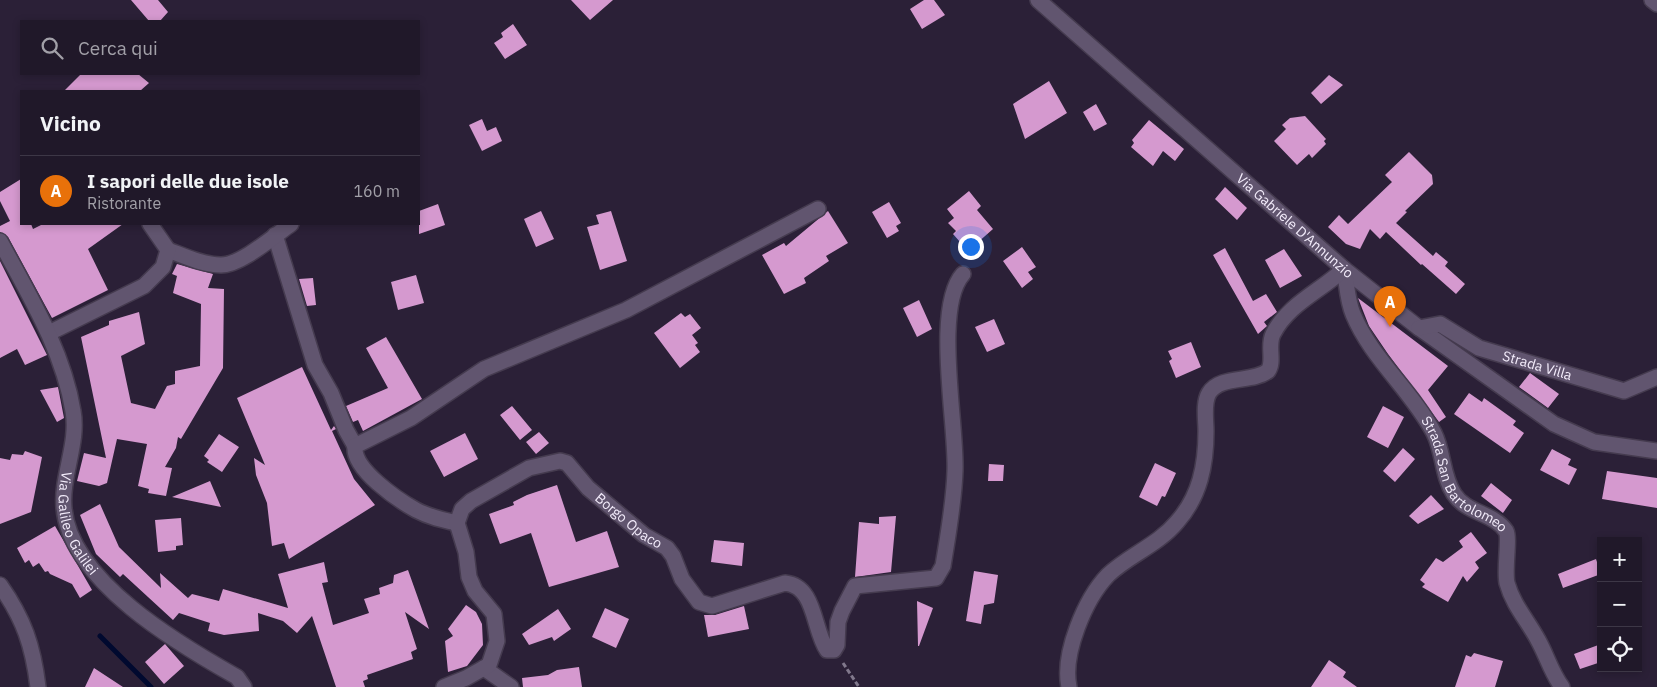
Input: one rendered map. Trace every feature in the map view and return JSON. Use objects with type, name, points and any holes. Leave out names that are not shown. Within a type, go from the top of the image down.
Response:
[{"type":"street","name":"Via Gabriele D'Annunzio","points":[[1038,0],[1344,269],[1418,328],[1554,424],[1594,442],[1657,451]]},
{"type":"street","points":[[1652,0],[1657,4]]},
{"type":"street","points":[[355,446],[411,418],[484,369],[626,310],[818,209]]},
{"type":"street","points":[[151,225],[168,250],[211,264],[223,265],[243,257],[289,225]]},
{"type":"street","points":[[275,235],[315,365],[331,393],[346,430],[355,446],[354,453],[359,463],[370,476],[396,498],[417,511],[438,519],[457,523],[466,552],[469,577],[475,591],[494,614],[496,641],[494,656],[489,665],[444,687]]},
{"type":"street","name":"Via Galileo Galilei","points":[[0,241],[49,333],[64,374],[73,412],[64,506],[71,537],[89,564],[135,611],[158,630],[237,677],[244,687]]},
{"type":"street","points":[[49,333],[144,286],[163,267],[168,250]]},
{"type":"street","points":[[1069,687],[1070,652],[1091,597],[1108,576],[1154,543],[1177,523],[1198,492],[1206,456],[1206,407],[1209,394],[1219,385],[1268,371],[1271,366],[1269,350],[1272,335],[1284,317],[1297,304],[1331,281],[1344,269]]},
{"type":"street","name":"Strada San Bartolomeo","points":[[1344,269],[1352,312],[1363,333],[1433,432],[1443,456],[1445,472],[1454,494],[1463,505],[1496,522],[1506,531],[1508,541],[1505,554],[1507,583],[1519,612],[1538,640],[1553,675],[1562,687]]},
{"type":"street","points":[[834,650],[837,645],[840,617],[855,586],[928,580],[936,578],[941,574],[952,513],[955,469],[948,356],[949,325],[954,292],[964,274]]},
{"type":"street","name":"Strada Villa","points":[[1418,328],[1440,324],[1479,348],[1624,391],[1657,377]]},
{"type":"street","name":"Borgo Opaco","points":[[457,523],[462,509],[471,501],[529,468],[560,461],[567,463],[588,488],[644,535],[667,548],[673,556],[682,579],[699,602],[712,606],[785,583],[795,584],[801,589],[813,612],[822,643],[827,650],[834,650]]},
{"type":"street","points":[[0,585],[22,619],[34,656],[38,687]]},
{"type":"street","points":[[484,668],[511,687]]},
{"type":"path","points":[[834,650],[859,687]]},
{"type":"building","points":[[131,0],[158,0],[168,12],[161,20],[148,20]]},
{"type":"building","points":[[571,0],[613,0],[590,20]]},
{"type":"building","points":[[924,0],[934,0],[945,15],[922,29],[910,9]]},
{"type":"building","points":[[513,24],[527,45],[505,59],[494,43],[503,37],[501,33]]},
{"type":"building","points":[[80,75],[139,75],[149,83],[141,90],[65,90]]},
{"type":"building","points":[[1329,75],[1343,85],[1321,104],[1311,93]]},
{"type":"building","points":[[1049,81],[1067,113],[1025,139],[1013,104]]},
{"type":"building","points":[[1096,104],[1107,124],[1094,131],[1083,112]]},
{"type":"building","points":[[1305,116],[1326,139],[1324,141],[1326,144],[1312,158],[1309,154],[1297,165],[1274,141],[1286,129],[1282,125],[1290,118]]},
{"type":"building","points":[[482,119],[487,131],[496,127],[502,141],[482,151],[469,125]]},
{"type":"building","points":[[1149,120],[1184,149],[1175,161],[1163,151],[1153,166],[1131,147],[1134,143],[1132,140]]},
{"type":"building","points":[[1409,152],[1432,175],[1433,184],[1405,211],[1407,212],[1396,223],[1433,256],[1436,252],[1448,262],[1445,266],[1465,284],[1456,294],[1386,232],[1380,239],[1370,229],[1360,249],[1346,244],[1328,227],[1339,215],[1348,224],[1392,182],[1385,175]]},
{"type":"building","points":[[20,180],[20,225],[31,225],[33,229],[41,225],[122,225],[88,249],[108,290],[52,318],[8,237],[0,232],[0,226],[10,221],[0,201],[0,192]]},
{"type":"building","points":[[1225,187],[1247,208],[1237,220],[1215,199]]},
{"type":"building","points":[[969,191],[981,206],[977,210],[993,229],[968,251],[953,234],[956,231],[948,223],[954,218],[947,209]]},
{"type":"building","points":[[889,202],[901,223],[896,226],[899,231],[887,238],[872,212]]},
{"type":"building","points":[[438,204],[445,225],[419,234],[420,211]]},
{"type":"building","points":[[541,211],[554,239],[536,247],[524,219]]},
{"type":"building","points":[[611,211],[627,261],[600,270],[587,227],[599,224],[596,215]]},
{"type":"building","points":[[828,211],[848,243],[826,256],[829,261],[804,278],[806,283],[784,294],[762,255],[784,243],[786,246]]},
{"type":"building","points":[[1022,247],[1036,267],[1028,272],[1033,279],[1022,288],[1003,261]]},
{"type":"building","points":[[1225,248],[1253,301],[1266,294],[1277,312],[1264,322],[1267,326],[1258,334],[1213,255]]},
{"type":"building","points":[[1284,249],[1302,276],[1280,288],[1265,260]]},
{"type":"building","points":[[0,261],[47,355],[25,365],[17,349],[0,358]]},
{"type":"building","points":[[177,264],[213,274],[208,288],[224,289],[223,368],[181,439],[178,437],[176,448],[165,467],[172,468],[166,496],[148,493],[149,489],[138,486],[147,444],[117,439],[107,483],[99,486],[77,481],[84,453],[106,458],[81,337],[109,325],[109,321],[139,312],[145,344],[121,356],[131,403],[155,409],[167,386],[175,384],[175,371],[200,366],[201,304],[173,293],[177,276],[172,274]]},
{"type":"building","points":[[416,275],[424,303],[398,310],[391,282]]},
{"type":"building","points":[[313,278],[316,305],[307,306],[299,279]]},
{"type":"building","points":[[1358,298],[1448,366],[1428,390],[1446,417],[1439,422],[1369,326]]},
{"type":"building","points":[[919,300],[932,329],[917,337],[903,308]]},
{"type":"building","points":[[681,313],[685,317],[690,314],[701,328],[692,335],[698,343],[695,345],[700,352],[680,368],[654,333]]},
{"type":"building","points":[[994,319],[1005,344],[987,352],[975,327]]},
{"type":"building","points":[[386,337],[422,399],[363,431],[358,420],[353,422],[346,406],[388,388],[366,348]]},
{"type":"building","points":[[1191,342],[1201,367],[1176,378],[1169,361],[1172,359],[1168,351]]},
{"type":"building","points":[[302,367],[331,430],[334,426],[336,429],[332,431],[354,479],[375,505],[289,559],[284,543],[272,546],[267,503],[256,475],[254,458],[265,465],[237,398]]},
{"type":"building","points":[[1530,373],[1559,394],[1548,408],[1519,387]]},
{"type":"building","points":[[58,387],[64,418],[57,422],[40,390]]},
{"type":"building","points":[[1469,393],[1482,402],[1484,398],[1516,421],[1513,425],[1524,433],[1510,453],[1454,414]]},
{"type":"building","points":[[512,406],[532,430],[520,440],[500,415]]},
{"type":"building","points":[[1383,406],[1404,417],[1388,448],[1367,437]]},
{"type":"building","points":[[539,432],[549,443],[536,454],[526,442]]},
{"type":"building","points":[[465,433],[478,459],[444,477],[430,451]]},
{"type":"building","points":[[219,434],[239,447],[222,472],[207,462],[209,460],[204,456]]},
{"type":"building","points":[[1403,448],[1415,459],[1395,482],[1383,471]]},
{"type":"building","points":[[1552,449],[1571,459],[1568,465],[1577,469],[1569,485],[1540,470]]},
{"type":"building","points":[[25,451],[42,457],[31,512],[0,524],[0,458],[10,460],[12,454],[23,455]]},
{"type":"building","points":[[1155,463],[1176,473],[1165,497],[1162,496],[1157,506],[1139,497]]},
{"type":"building","points":[[989,464],[1004,465],[1003,481],[988,481]]},
{"type":"building","points":[[1607,471],[1657,478],[1657,508],[1602,499]]},
{"type":"building","points":[[210,481],[221,507],[172,497]]},
{"type":"building","points":[[1491,483],[1512,500],[1503,513],[1481,496]]},
{"type":"building","points":[[557,485],[576,542],[607,531],[619,567],[549,587],[531,533],[500,544],[489,514],[514,505],[513,502],[527,495]]},
{"type":"building","points":[[1431,495],[1444,509],[1418,524],[1409,516]]},
{"type":"building","points":[[100,504],[119,547],[161,588],[160,573],[188,598],[192,594],[219,601],[223,589],[288,608],[278,574],[324,562],[328,582],[322,583],[333,625],[369,613],[364,599],[380,594],[379,588],[393,583],[394,575],[408,570],[429,629],[405,612],[417,649],[411,652],[413,659],[367,675],[368,679],[363,681],[365,687],[336,687],[312,616],[297,633],[283,621],[258,613],[259,631],[224,635],[208,631],[210,623],[179,613],[173,620],[123,574],[120,577],[96,554],[80,515]]},
{"type":"building","points":[[896,516],[891,572],[855,577],[859,522],[879,524],[879,517]]},
{"type":"building","points":[[181,518],[183,545],[176,546],[176,550],[158,552],[155,520]]},
{"type":"building","points":[[55,526],[92,590],[80,598],[72,584],[50,574],[48,571],[45,572],[39,563],[33,567],[29,560],[25,563],[17,548]]},
{"type":"building","points":[[1471,532],[1487,553],[1475,562],[1479,568],[1467,582],[1463,576],[1448,602],[1422,587],[1425,584],[1420,580],[1436,558],[1443,562],[1463,547],[1459,541]]},
{"type":"building","points":[[714,540],[744,543],[742,566],[711,562]]},
{"type":"building","points":[[1596,559],[1597,575],[1563,588],[1558,574]]},
{"type":"building","points":[[974,571],[998,575],[994,603],[984,605],[981,624],[966,621]]},
{"type":"building","points":[[917,601],[933,608],[919,646],[918,646]]},
{"type":"building","points":[[466,605],[476,612],[482,624],[483,645],[467,666],[448,672],[445,641],[453,636],[448,629]]},
{"type":"building","points":[[744,606],[749,629],[708,637],[704,615],[715,615]]},
{"type":"building","points":[[605,608],[629,619],[616,648],[592,637]]},
{"type":"building","points":[[558,609],[571,629],[554,641],[552,637],[529,645],[522,634]]},
{"type":"building","points":[[165,644],[184,666],[164,684],[145,662]]},
{"type":"building","points":[[1597,645],[1597,663],[1580,669],[1574,654]]},
{"type":"building","points":[[1474,653],[1503,661],[1495,687],[1455,687],[1466,655],[1471,657]]},
{"type":"building","points":[[1329,660],[1346,672],[1343,677],[1357,687],[1311,687]]},
{"type":"building","points":[[579,667],[582,687],[523,687],[522,678],[548,675],[557,670]]},
{"type":"building","points":[[94,668],[123,687],[85,687]]},
{"type":"waterway","points":[[100,636],[151,687]]},
{"type":"place","name":"I sapori delle due isole","points":[[1390,327]]}]
